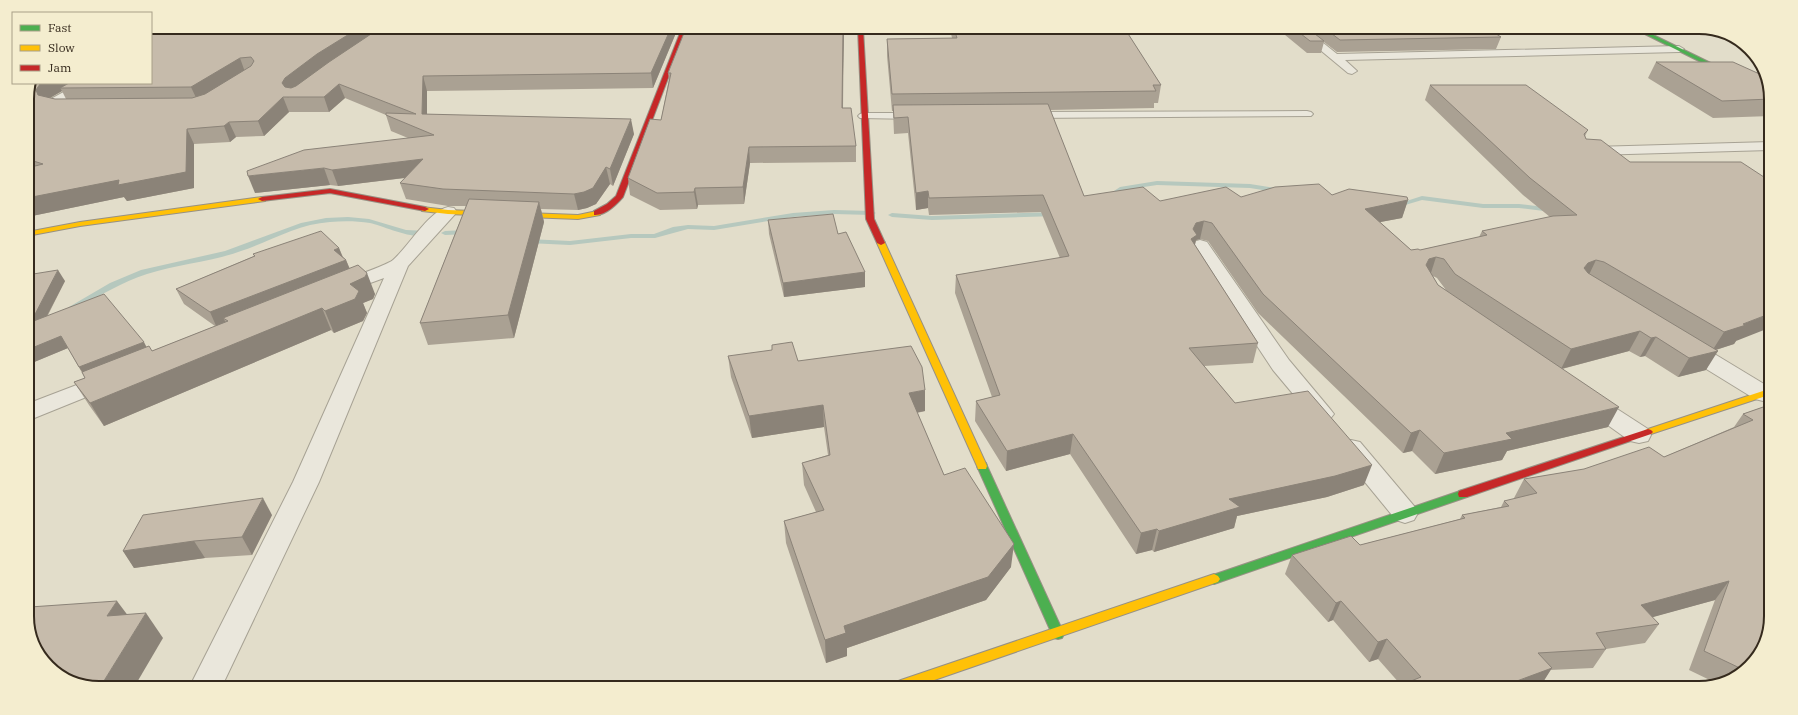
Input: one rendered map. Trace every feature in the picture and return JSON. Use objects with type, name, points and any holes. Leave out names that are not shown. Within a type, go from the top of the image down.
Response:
[{"type":"street","points":[[34,233],[80,224],[200,207],[330,191],[416,208],[448,212],[578,217],[592,216],[609,208],[618,197],[683,34]]},
{"type":"street","points":[[860,34],[870,218],[1058,634]]},
{"type":"street","points":[[1648,34],[1764,91]]},
{"type":"street","points":[[86,109],[63,109],[52,106],[54,103],[88,84]]},
{"type":"street","points":[[208,681],[306,482],[399,265],[423,237],[448,212]]},
{"type":"street","points":[[1200,246],[1281,365],[1405,513]]},
{"type":"street","points":[[320,296],[399,265]]},
{"type":"street","points":[[1667,334],[1764,392]]},
{"type":"street","points":[[34,410],[130,372]]},
{"type":"street","points":[[1569,388],[1640,435]]},
{"type":"street","points":[[916,681],[1058,634],[1405,513],[1764,394]]},
{"type":"lane","points":[[1306,34],[1352,71]]},
{"type":"lane","points":[[1335,57],[1679,49]]},
{"type":"lane","points":[[1014,115],[1307,114]]},
{"type":"lane","points":[[864,116],[928,116]]},
{"type":"lane","points":[[1584,151],[1764,146]]},
{"type":"building","points":[[152,34],[349,34],[317,54],[285,78],[282,83],[285,87],[291,88],[371,34],[668,34],[651,73],[423,76],[422,114],[631,119],[610,169],[606,167],[593,188],[574,194],[443,189],[400,183],[423,159],[332,170],[324,168],[248,176],[247,171],[304,150],[434,135],[386,115],[386,113],[416,114],[339,84],[324,97],[283,97],[258,121],[229,122],[224,126],[187,129],[186,172],[118,185],[119,180],[34,197],[34,166],[43,164],[34,161],[34,99],[36,84],[40,84],[36,90],[38,95],[55,99],[192,98],[205,94],[251,66],[254,61],[251,57],[240,58],[191,87],[60,88],[67,84],[152,84]]},
{"type":"building","points":[[684,34],[843,34],[842,108],[851,108],[856,146],[749,147],[743,187],[695,188],[694,192],[657,193],[628,178],[650,119],[661,120],[671,73],[668,73]]},
{"type":"building","points":[[956,34],[1128,34],[1161,85],[1153,85],[1156,91],[892,94],[887,39],[957,38]]},
{"type":"building","points":[[1301,34],[1315,34],[1324,41],[1310,41]]},
{"type":"building","points":[[1332,34],[1496,34],[1501,37],[1340,40]]},
{"type":"building","points":[[1656,62],[1733,62],[1759,74],[1763,86],[1764,99],[1722,101]]},
{"type":"building","points":[[1430,85],[1526,85],[1588,130],[1584,134],[1586,139],[1601,140],[1630,162],[1741,162],[1764,177],[1764,316],[1743,324],[1746,325],[1724,332],[1604,262],[1596,260],[1588,263],[1584,268],[1588,273],[1718,351],[1689,358],[1656,337],[1651,338],[1640,331],[1571,349],[1455,274],[1444,259],[1436,257],[1429,259],[1426,265],[1438,285],[1619,407],[1506,433],[1512,439],[1444,453],[1420,430],[1411,433],[1263,294],[1212,223],[1204,221],[1196,223],[1193,229],[1197,235],[1191,239],[1258,343],[1189,348],[1235,403],[1308,391],[1372,465],[1335,476],[1229,499],[1240,507],[1159,531],[1157,529],[1141,533],[1073,434],[1007,451],[976,401],[1000,395],[956,275],[1069,256],[1043,195],[929,198],[928,191],[916,193],[908,117],[894,118],[893,105],[1048,104],[1084,196],[1143,187],[1160,201],[1226,187],[1241,197],[1275,187],[1319,184],[1332,195],[1349,189],[1407,197],[1408,200],[1365,209],[1411,250],[1420,250],[1487,235],[1482,231],[1553,216],[1577,215],[1530,178]]},
{"type":"building","points":[[469,199],[539,202],[508,315],[420,323]]},
{"type":"building","points":[[833,214],[838,234],[846,232],[865,272],[783,283],[768,220]]},
{"type":"building","points":[[321,231],[339,248],[334,250],[346,260],[210,312],[176,289],[255,256],[253,254]]},
{"type":"building","points":[[358,265],[367,273],[365,277],[350,284],[359,291],[355,299],[325,311],[322,308],[90,403],[74,382],[85,378],[82,372],[149,346],[152,351],[228,321],[223,318]]},
{"type":"building","points":[[58,270],[34,316],[34,274]]},
{"type":"building","points":[[104,294],[144,342],[79,367],[61,336],[34,347],[34,321]]},
{"type":"building","points":[[792,342],[798,361],[911,346],[922,367],[925,390],[909,393],[944,475],[965,468],[1014,544],[988,577],[844,626],[846,633],[825,640],[784,521],[824,510],[802,463],[830,455],[823,405],[749,416],[728,356],[772,350],[772,345]]},
{"type":"building","points":[[1764,407],[1764,616],[1761,637],[1751,656],[1739,667],[1704,651],[1729,581],[1641,605],[1659,624],[1596,633],[1606,649],[1538,653],[1552,668],[1517,681],[1411,681],[1421,677],[1387,639],[1378,642],[1341,601],[1336,603],[1292,555],[1351,536],[1360,545],[1465,518],[1462,515],[1509,506],[1504,501],[1537,493],[1524,479],[1584,469],[1649,447],[1664,457],[1753,420],[1743,414]]},
{"type":"building","points":[[263,498],[242,537],[194,541],[123,551],[143,515]]},
{"type":"building","points":[[117,601],[107,616],[146,613],[104,681],[99,681],[78,678],[63,670],[47,656],[39,641],[35,629],[34,607]]},
{"type":"waterway","points":[[1109,197],[1122,188],[1157,183],[1250,186],[1282,191]]},
{"type":"waterway","points":[[1395,206],[1422,198],[1483,206],[1519,206],[1552,210]]},
{"type":"waterway","points":[[528,241],[570,243],[631,236],[655,236],[676,229],[688,227],[714,228],[793,215],[834,212],[872,213]]},
{"type":"waterway","points":[[892,215],[932,218],[1054,214]]},
{"type":"waterway","points":[[73,307],[113,285],[144,272],[165,266],[228,253],[292,228],[315,221],[337,219],[364,220],[404,232],[419,234],[427,233]]},
{"type":"waterway","points":[[445,233],[466,232]]},
{"type":"traffic: fast","points":[[1648,34],[1764,91]]},
{"type":"traffic: fast","points":[[982,466],[1058,634]]},
{"type":"traffic: fast","points":[[1214,579],[1463,494]]},
{"type":"traffic: slow","points":[[34,233],[80,224],[262,199]]},
{"type":"traffic: slow","points":[[425,209],[448,212],[578,217],[597,213]]},
{"type":"traffic: slow","points":[[881,243],[982,466]]},
{"type":"traffic: slow","points":[[1648,432],[1764,394]]},
{"type":"traffic: slow","points":[[916,681],[1214,579]]},
{"type":"traffic: jam","points":[[597,213],[610,206],[619,197],[683,34]]},
{"type":"traffic: jam","points":[[860,34],[870,219],[881,243]]},
{"type":"traffic: jam","points":[[262,199],[330,191],[425,209]]},
{"type":"traffic: jam","points":[[1463,494],[1648,432]]}]
